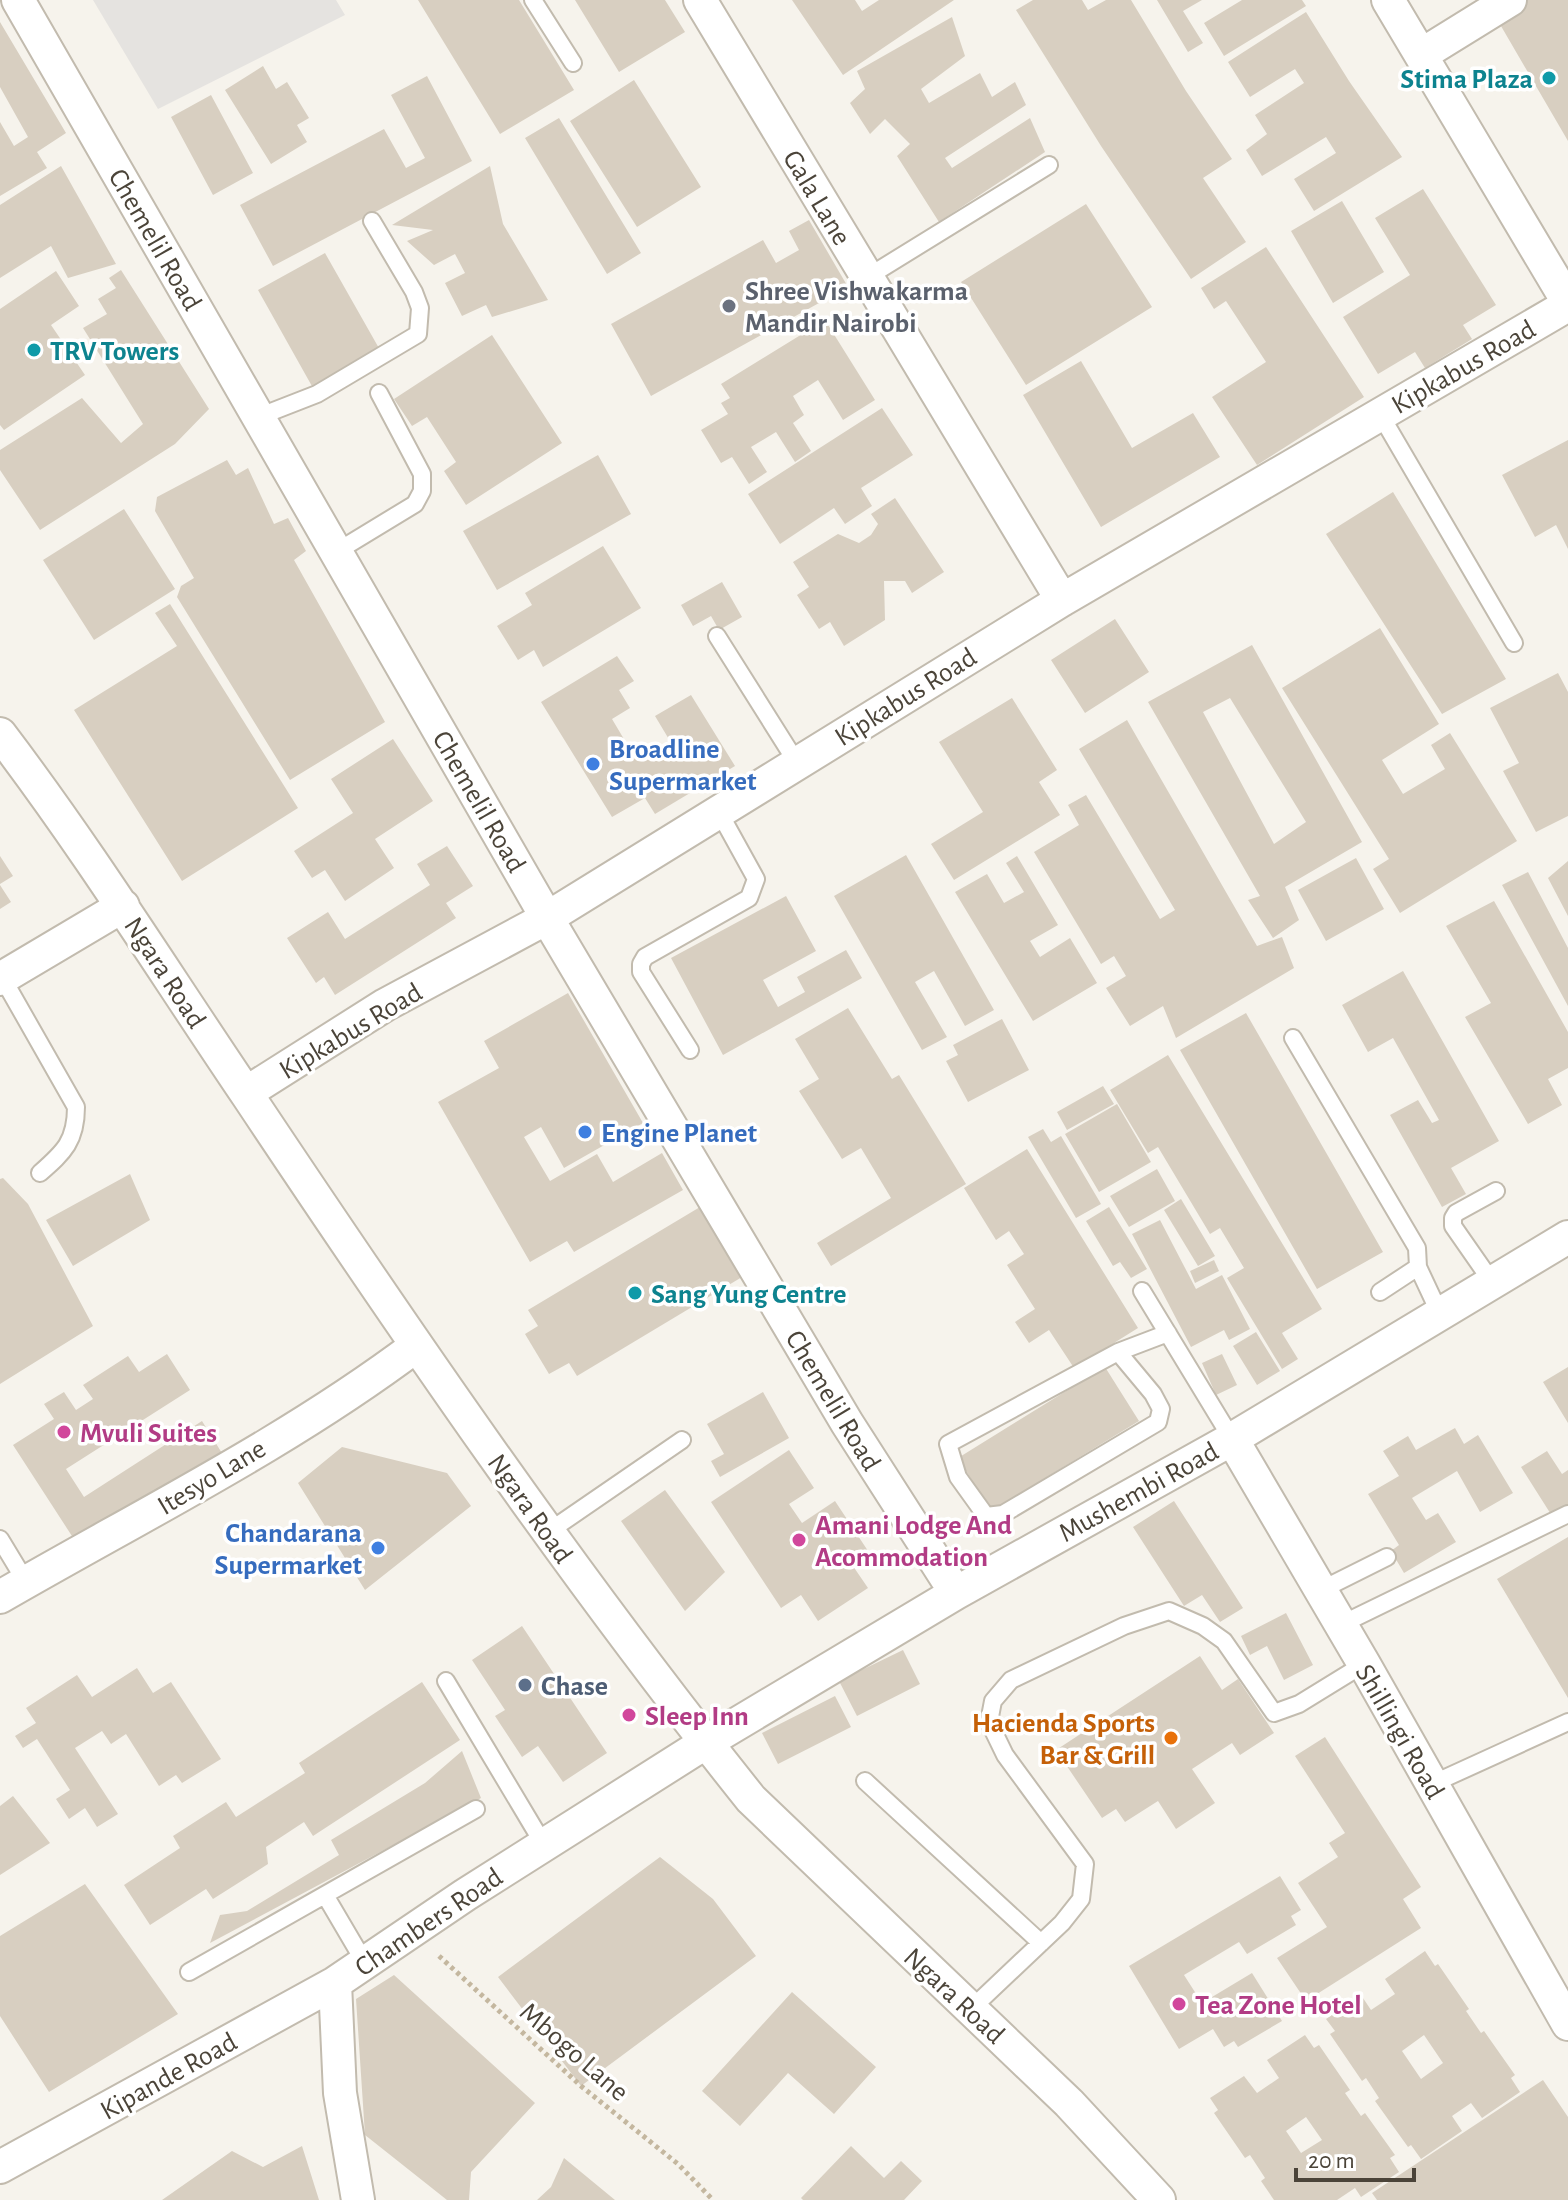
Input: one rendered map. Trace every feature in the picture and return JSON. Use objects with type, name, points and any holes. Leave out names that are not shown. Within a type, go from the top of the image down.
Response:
[{"type":"street","name":"Chemelil Road","points":[[18,0],[547,918],[847,1423],[956,1593]]},
{"type":"street","name":"Gala Lane","points":[[700,0],[1062,600]]},
{"type":"street","points":[[1388,0],[1568,303]]},
{"type":"street","points":[[1421,55],[1510,0]]},
{"type":"street","name":"Kipkabus Road","points":[[246,1093],[385,1005],[547,918],[1062,600],[1568,303]]},
{"type":"street","name":"Ngara Road","points":[[0,734],[123,906],[416,1346],[605,1613],[705,1743],[751,1799],[1069,2103],[1159,2200]]},
{"type":"street","points":[[1,978],[123,906]]},
{"type":"street","name":"Mushembi Road","points":[[705,1743],[956,1593],[1232,1439],[1568,1237]]},
{"type":"street","name":"Itesyo Lane","points":[[13,1590],[189,1491],[371,1379],[416,1346]]},
{"type":"street","name":"Shillingi Road","points":[[1232,1439],[1364,1664],[1568,2024]]},
{"type":"street","name":"Chambers Road","points":[[358,2200],[340,2093],[335,1983],[705,1743]]},
{"type":"street","name":"Kipande Road","points":[[1,2163],[335,1983]]},
{"type":"lane","points":[[533,0],[573,63]]},
{"type":"lane","points":[[866,278],[1049,165]]},
{"type":"lane","points":[[258,417],[317,394],[418,334],[420,308],[414,292],[372,221]]},
{"type":"lane","points":[[336,552],[415,504],[422,491],[422,474],[379,393]]},
{"type":"lane","points":[[1380,414],[1514,643]]},
{"type":"lane","points":[[717,636],[797,763]]},
{"type":"lane","points":[[690,1050],[641,972],[641,964],[645,957],[749,898],[756,879],[719,812]]},
{"type":"lane","points":[[1,978],[76,1107],[76,1128],[67,1148],[40,1173]]},
{"type":"lane","points":[[1293,1038],[1417,1248],[1418,1267],[1440,1314]]},
{"type":"lane","points":[[1492,1282],[1453,1226],[1453,1218],[1456,1213],[1496,1191]]},
{"type":"lane","points":[[1380,1292],[1418,1267]]},
{"type":"lane","points":[[1142,1291],[1232,1439]]},
{"type":"lane","points":[[1118,1352],[1153,1394],[1161,1409],[1158,1422],[1003,1514],[986,1516],[958,1477],[948,1444],[1118,1352],[1168,1333]]},
{"type":"lane","points":[[548,1532],[682,1440]]},
{"type":"lane","points":[[1340,1625],[1568,1514]]},
{"type":"lane","points":[[0,1539],[13,1590]]},
{"type":"lane","points":[[1321,1590],[1387,1557]]},
{"type":"lane","points":[[970,2010],[1062,1923],[1081,1899],[1085,1864],[1005,1755],[989,1722],[993,1701],[1011,1680],[1124,1626],[1169,1611],[1203,1626],[1224,1641],[1274,1713],[1299,1704],[1364,1664]]},
{"type":"lane","points":[[446,1681],[544,1845]]},
{"type":"lane","points":[[1432,1784],[1568,1722]]},
{"type":"lane","points":[[865,1781],[1041,1943]]},
{"type":"lane","points":[[189,1972],[476,1809]]},
{"type":"lane","points":[[325,1895],[365,1963]]},
{"type":"path","name":"Mbogo Lane","points":[[411,1931],[581,2086],[678,2164],[713,2200]]},
{"type":"shaded area","points":[[93,0],[336,0],[345,15],[158,109]]},
{"type":"building","points":[[418,0],[519,0],[574,90],[500,134]]},
{"type":"building","points":[[575,0],[665,0],[685,32],[619,72]]},
{"type":"building","points":[[792,0],[855,0],[862,11],[879,0],[954,0],[843,75]]},
{"type":"building","points":[[1033,0],[1082,0],[1088,10],[1106,0],[1131,0],[1232,159],[1203,178],[1246,242],[1191,279],[1101,146],[1016,10]]},
{"type":"building","points":[[1157,0],[1202,0],[1183,11],[1203,43],[1188,52]]},
{"type":"building","points":[[1242,0],[1302,0],[1306,6],[1224,56],[1204,23]]},
{"type":"building","name":"Stima Plaza","points":[[1518,0],[1568,0],[1568,141],[1494,14]]},
{"type":"building","points":[[1306,12],[1402,157],[1314,211],[1294,179],[1336,153],[1326,137],[1262,176],[1246,150],[1267,134],[1255,115],[1304,83],[1295,69],[1250,97],[1228,62]]},
{"type":"building","points":[[952,17],[965,56],[921,89],[929,103],[980,73],[992,97],[1015,82],[1026,105],[945,158],[952,168],[1030,118],[1045,152],[939,222],[897,156],[910,144],[885,119],[870,134],[850,103],[865,89],[857,71]]},
{"type":"building","points":[[0,22],[66,133],[37,152],[47,168],[0,196],[0,122],[14,146],[28,137],[0,87]]},
{"type":"building","points":[[263,66],[276,89],[287,82],[309,118],[297,125],[307,142],[271,164],[225,90]]},
{"type":"building","points":[[427,76],[472,161],[273,266],[240,205],[384,129],[406,168],[425,158],[391,95]]},
{"type":"building","points":[[634,80],[701,187],[637,227],[570,121]]},
{"type":"building","points":[[211,95],[253,173],[213,195],[171,117]]},
{"type":"building","points":[[559,118],[641,253],[607,274],[525,138]]},
{"type":"building","points":[[61,166],[116,264],[68,278],[51,246],[0,278],[0,205]]},
{"type":"building","points":[[490,166],[503,224],[548,300],[492,317],[486,305],[462,316],[445,283],[465,273],[455,254],[434,265],[407,241],[433,230],[392,225]]},
{"type":"building","points":[[1423,189],[1496,305],[1463,325],[1472,339],[1425,368],[1415,352],[1378,374],[1343,317],[1410,275],[1375,218]]},
{"type":"building","points":[[1342,201],[1384,272],[1333,303],[1291,231]]},
{"type":"building","points":[[1086,204],[1152,307],[1026,385],[961,282]]},
{"type":"building","name":"Shree Vishwakarma Mandir Nairobi","points":[[809,220],[848,287],[651,396],[611,324],[763,240],[776,263],[799,250],[789,231]]},
{"type":"building","points":[[1266,247],[1364,397],[1257,465],[1212,397],[1266,362],[1226,301],[1214,309],[1201,288]]},
{"type":"building","points":[[325,253],[380,350],[313,388],[258,290]]},
{"type":"building","points":[[121,270],[209,409],[175,444],[40,530],[0,470],[0,450],[82,398],[121,443],[143,424],[83,328],[107,314],[98,299],[116,288],[109,278]]},
{"type":"building","name":"TRV Towers","points":[[56,271],[79,306],[51,325],[85,375],[4,430],[0,425],[0,309]]},
{"type":"building","points":[[825,320],[875,400],[843,420],[818,380],[793,396],[804,415],[793,423],[811,451],[795,462],[776,432],[751,447],[767,472],[749,484],[732,457],[721,463],[701,430],[728,414],[721,403],[730,398],[721,384]]},
{"type":"building","points":[[492,335],[562,443],[466,505],[444,471],[456,462],[427,417],[412,426],[394,399]]},
{"type":"building","points":[[1081,361],[1132,448],[1193,413],[1220,457],[1101,527],[1023,395]]},
{"type":"building","points":[[882,408],[913,455],[861,488],[872,506],[845,524],[834,508],[780,544],[748,494]]},
{"type":"building","points":[[1568,440],[1568,549],[1556,525],[1535,537],[1502,475]]},
{"type":"building","points":[[598,455],[631,514],[497,590],[463,531]]},
{"type":"building","points":[[227,460],[236,475],[248,468],[274,524],[288,518],[306,551],[294,560],[385,722],[290,780],[177,597],[181,586],[194,578],[155,511],[157,497]]},
{"type":"building","points":[[1393,492],[1506,679],[1442,714],[1326,534]]},
{"type":"building","points":[[895,498],[944,572],[912,593],[905,581],[884,581],[885,620],[844,646],[830,622],[819,629],[797,595],[809,587],[793,562],[838,534],[859,543],[871,535],[878,524],[871,514]]},
{"type":"building","points":[[124,509],[175,589],[94,640],[43,560]]},
{"type":"building","points":[[603,546],[641,608],[543,667],[534,650],[518,660],[497,626],[532,605],[525,593]]},
{"type":"building","points":[[722,582],[742,617],[719,630],[711,616],[693,626],[681,605]]},
{"type":"building","points":[[170,604],[298,808],[182,881],[74,710],[177,646],[155,613]]},
{"type":"building","points":[[1115,619],[1149,672],[1085,713],[1051,660]]},
{"type":"building","points":[[1380,628],[1439,724],[1382,760],[1403,794],[1445,769],[1431,745],[1450,733],[1517,841],[1400,913],[1373,869],[1389,859],[1282,688]]},
{"type":"building","points":[[1252,645],[1362,842],[1285,887],[1299,920],[1273,938],[1248,900],[1260,896],[1148,702]],"holes":[[[1230,698],[1306,822],[1274,844],[1203,712]]]},
{"type":"building","points":[[617,656],[634,681],[619,690],[630,708],[612,719],[637,761],[670,741],[655,716],[691,695],[735,766],[655,814],[645,798],[612,817],[541,702]]},
{"type":"building","points":[[1558,673],[1568,692],[1568,816],[1536,832],[1503,771],[1519,763],[1490,708]]},
{"type":"building","points":[[1012,698],[1057,770],[1039,782],[1060,815],[954,880],[931,844],[983,812],[939,742]]},
{"type":"building","points":[[1127,720],[1257,946],[1282,937],[1294,968],[1176,1038],[1163,1006],[1130,1026],[1106,988],[1126,976],[1114,956],[1101,964],[1034,852],[1079,825],[1068,805],[1086,795],[1160,919],[1175,910],[1079,749]]},
{"type":"building","points":[[393,739],[433,801],[375,839],[394,868],[345,901],[325,870],[312,878],[294,851],[353,813],[331,779]]},
{"type":"building","points":[[447,846],[473,886],[446,903],[456,918],[335,995],[324,977],[316,983],[287,938],[328,912],[345,939],[430,885],[417,864]]},
{"type":"building","points":[[906,855],[994,1010],[965,1026],[934,971],[915,982],[947,1037],[922,1050],[834,896]]},
{"type":"building","points":[[0,856],[13,876],[0,884]]},
{"type":"building","points":[[1017,856],[1058,925],[1030,941],[1040,957],[1070,938],[1097,983],[1033,1021],[955,892],[987,874],[1004,903],[1024,892],[1006,863]]},
{"type":"building","points":[[1356,858],[1384,909],[1326,941],[1298,890]]},
{"type":"building","points":[[1568,861],[1568,916],[1548,878]]},
{"type":"building","points":[[1528,872],[1568,948],[1568,1006],[1502,885]]},
{"type":"building","points":[[0,885],[11,902],[0,909]]},
{"type":"building","points":[[786,896],[816,951],[763,980],[778,1007],[805,992],[797,977],[846,950],[862,978],[723,1055],[671,958]]},
{"type":"building","points":[[1494,901],[1568,1032],[1568,1068],[1548,1079],[1562,1105],[1528,1124],[1465,1017],[1491,1003],[1446,926]]},
{"type":"building","points":[[1403,971],[1499,1141],[1451,1168],[1466,1194],[1442,1207],[1390,1115],[1418,1100],[1432,1123],[1439,1120],[1393,1038],[1368,1052],[1342,1005]]},
{"type":"building","name":"Engine Planet","points":[[568,993],[643,1123],[564,1168],[541,1127],[524,1137],[550,1181],[597,1154],[613,1182],[662,1153],[683,1190],[574,1252],[567,1241],[530,1262],[438,1102],[499,1068],[484,1041]]},
{"type":"building","points":[[848,1008],[892,1079],[899,1075],[966,1184],[831,1266],[817,1243],[891,1198],[861,1148],[842,1159],[799,1091],[819,1079],[795,1039]]},
{"type":"building","points":[[1246,1013],[1383,1252],[1317,1289],[1180,1050]]},
{"type":"building","points":[[1002,1019],[1029,1070],[968,1102],[946,1061],[958,1055],[953,1045]]},
{"type":"building","points":[[1168,1055],[1322,1309],[1282,1333],[1298,1359],[1282,1369],[1227,1278],[1244,1268],[1220,1228],[1210,1234],[1158,1147],[1148,1153],[1110,1090]]},
{"type":"building","points":[[1103,1086],[1114,1104],[1067,1130],[1057,1112]]},
{"type":"building","points":[[1117,1104],[1151,1162],[1099,1192],[1065,1134]]},
{"type":"building","points":[[1043,1129],[1051,1142],[1061,1136],[1101,1204],[1076,1218],[1028,1137]]},
{"type":"building","points":[[1027,1149],[1138,1328],[1074,1368],[1049,1330],[1029,1343],[1015,1322],[1035,1309],[1007,1265],[1024,1254],[1009,1231],[996,1240],[964,1188]]},
{"type":"building","points":[[1157,1169],[1175,1201],[1129,1227],[1110,1196]]},
{"type":"building","points":[[130,1174],[150,1220],[73,1266],[46,1220]]},
{"type":"building","points":[[3,1178],[28,1204],[93,1326],[0,1384],[0,1179]]},
{"type":"building","points":[[1181,1199],[1215,1256],[1198,1266],[1164,1210]]},
{"type":"building","name":"Sang Yung Centre","points":[[700,1207],[742,1277],[577,1376],[569,1363],[549,1374],[525,1334],[538,1326],[528,1310]]},
{"type":"building","points":[[1109,1207],[1147,1269],[1131,1278],[1120,1262],[1113,1266],[1086,1221]]},
{"type":"building","points":[[1160,1220],[1196,1289],[1222,1275],[1250,1329],[1229,1340],[1224,1330],[1191,1347],[1132,1234]]},
{"type":"building","points":[[1214,1260],[1219,1271],[1195,1283],[1190,1271]]},
{"type":"building","points":[[1256,1332],[1280,1371],[1257,1385],[1233,1346]]},
{"type":"building","points":[[167,1354],[190,1390],[66,1469],[84,1497],[202,1421],[225,1458],[81,1550],[13,1445],[54,1419],[44,1404],[64,1392],[76,1410],[93,1399],[83,1385],[128,1356],[139,1372]]},
{"type":"building","points":[[1222,1354],[1237,1385],[1216,1395],[1202,1363]]},
{"type":"building","points":[[1105,1367],[1139,1421],[991,1511],[958,1458]]},
{"type":"building","points":[[1568,1367],[1568,1423],[1543,1382]]},
{"type":"building","points":[[763,1392],[789,1438],[720,1477],[711,1461],[724,1454],[707,1424]]},
{"type":"building","points":[[1455,1428],[1464,1444],[1478,1435],[1513,1493],[1480,1512],[1457,1471],[1412,1498],[1426,1520],[1438,1513],[1456,1542],[1404,1573],[1391,1551],[1399,1545],[1368,1494],[1399,1476],[1383,1451],[1408,1436],[1416,1450]]},
{"type":"building","name":"Chandarana Supermarket","points":[[342,1447],[447,1473],[471,1506],[365,1590],[298,1483]]},
{"type":"building","name":"Amani Lodge And Acommodation","points":[[789,1450],[814,1488],[789,1504],[802,1523],[835,1501],[872,1557],[855,1569],[868,1588],[818,1621],[801,1595],[781,1608],[711,1502]]},
{"type":"building","points":[[1547,1451],[1562,1474],[1568,1470],[1568,1505],[1552,1516],[1521,1467]]},
{"type":"building","points":[[665,1490],[725,1572],[685,1611],[621,1521]]},
{"type":"building","points":[[1174,1501],[1243,1608],[1220,1622],[1202,1595],[1184,1606],[1133,1527]]},
{"type":"building","points":[[1568,1537],[1568,1698],[1497,1579]]},
{"type":"building","points":[[1286,1613],[1313,1665],[1284,1680],[1267,1646],[1250,1655],[1241,1636]]},
{"type":"building","name":"Chase","points":[[522,1626],[607,1753],[563,1782],[538,1746],[522,1757],[495,1716],[505,1710],[472,1660]]},
{"type":"building","points":[[903,1650],[920,1684],[857,1716],[839,1681]]},
{"type":"building","name":"Hacienda Sports Bar & Grill","points":[[1200,1656],[1222,1690],[1238,1679],[1274,1733],[1240,1755],[1232,1743],[1192,1769],[1215,1803],[1176,1829],[1158,1801],[1125,1822],[1116,1809],[1102,1818],[1056,1750]]},
{"type":"building","points":[[137,1668],[153,1693],[171,1682],[221,1759],[182,1783],[176,1775],[159,1786],[126,1734],[111,1744],[102,1731],[75,1748],[118,1814],[97,1827],[85,1808],[69,1819],[56,1799],[70,1790],[37,1739],[23,1748],[15,1736],[36,1723],[26,1708],[77,1675],[92,1697]]},
{"type":"building","points":[[422,1682],[460,1740],[313,1836],[304,1822],[266,1847],[268,1864],[213,1899],[206,1889],[150,1925],[124,1885],[180,1848],[173,1836],[226,1802],[236,1817],[305,1773],[299,1763]]},
{"type":"building","points":[[835,1696],[851,1727],[778,1764],[762,1733]]},
{"type":"building","points":[[1325,1737],[1421,1887],[1403,1899],[1421,1928],[1306,2001],[1277,1958],[1327,1927],[1298,1883],[1338,1857],[1329,1843],[1345,1833],[1295,1756]]},
{"type":"building","points":[[462,1751],[481,1798],[210,1943],[220,1915],[247,1911],[339,1855],[331,1840],[425,1783]]},
{"type":"building","points":[[13,1796],[50,1843],[0,1875],[0,1806]]},
{"type":"building","points":[[660,1857],[713,1899],[756,1956],[581,2086],[498,1977]]},
{"type":"building","points":[[1280,1876],[1301,1910],[1291,1916],[1296,1925],[1247,1954],[1239,1942],[1184,1975],[1202,2003],[1252,1973],[1282,2021],[1238,2047],[1234,2041],[1224,2047],[1213,2029],[1179,2049],[1129,1966]]},
{"type":"building","points":[[85,1884],[178,2014],[49,2092],[0,2016],[0,1936]]},
{"type":"building","points":[[1425,1951],[1435,1966],[1438,1964],[1469,2009],[1466,2011],[1481,2033],[1484,2031],[1515,2075],[1511,2078],[1520,2092],[1482,2118],[1471,2103],[1452,2116],[1462,2131],[1421,2159],[1411,2145],[1408,2147],[1375,2101],[1379,2098],[1366,2078],[1362,2081],[1330,2034],[1335,2031],[1326,2019],[1361,1995],[1371,2010],[1395,1994],[1385,1979]],"holes":[[[1424,2035],[1443,2063],[1421,2079],[1402,2051]]]},
{"type":"building","points":[[394,1975],[535,2103],[471,2172],[469,2200],[447,2200],[365,2135],[356,1999]]},
{"type":"building","points":[[792,1992],[876,2067],[834,2114],[788,2073],[740,2126],[702,2091]]},
{"type":"building","points":[[1305,2035],[1314,2048],[1319,2045],[1350,2090],[1345,2093],[1361,2116],[1365,2113],[1395,2155],[1390,2158],[1399,2172],[1361,2197],[1355,2188],[1337,2200],[1274,2200],[1261,2181],[1265,2178],[1250,2155],[1245,2158],[1214,2113],[1218,2110],[1210,2098],[1244,2076],[1257,2093],[1279,2078],[1267,2060]],"holes":[[[1306,2117],[1322,2140],[1301,2153],[1286,2131]]]},
{"type":"building","points":[[1543,2080],[1568,2117],[1568,2200],[1377,2200],[1372,2193]]},
{"type":"building","points":[[302,2146],[319,2200],[162,2200],[232,2151],[263,2167]]},
{"type":"building","points":[[851,2146],[884,2178],[901,2161],[922,2181],[904,2200],[803,2200],[801,2198]]},
{"type":"building","points":[[564,2158],[615,2200],[537,2200],[551,2187]]},
{"type":"place","name":"Stima Plaza","points":[[1549,78]]},
{"type":"place","name":"Shree Vishwakarma Mandir Nairobi","points":[[729,306]]},
{"type":"place","name":"TRV Towers","points":[[34,350]]},
{"type":"place","name":"Broadline Supermarket","points":[[593,764]]},
{"type":"place","name":"Engine Planet","points":[[585,1132]]},
{"type":"place","name":"Sang Yung Centre","points":[[635,1293]]},
{"type":"place","name":"Mvuli Suites","points":[[64,1432]]},
{"type":"place","name":"Amani Lodge And Acommodation","points":[[799,1540]]},
{"type":"place","name":"Chandarana Supermarket","points":[[378,1548]]},
{"type":"place","name":"Chase","points":[[525,1685]]},
{"type":"place","name":"Sleep Inn","points":[[629,1715]]},
{"type":"place","name":"Hacienda Sports Bar & Grill","points":[[1171,1738]]},
{"type":"place","name":"Tea Zone Hotel","points":[[1179,2004]]}]
